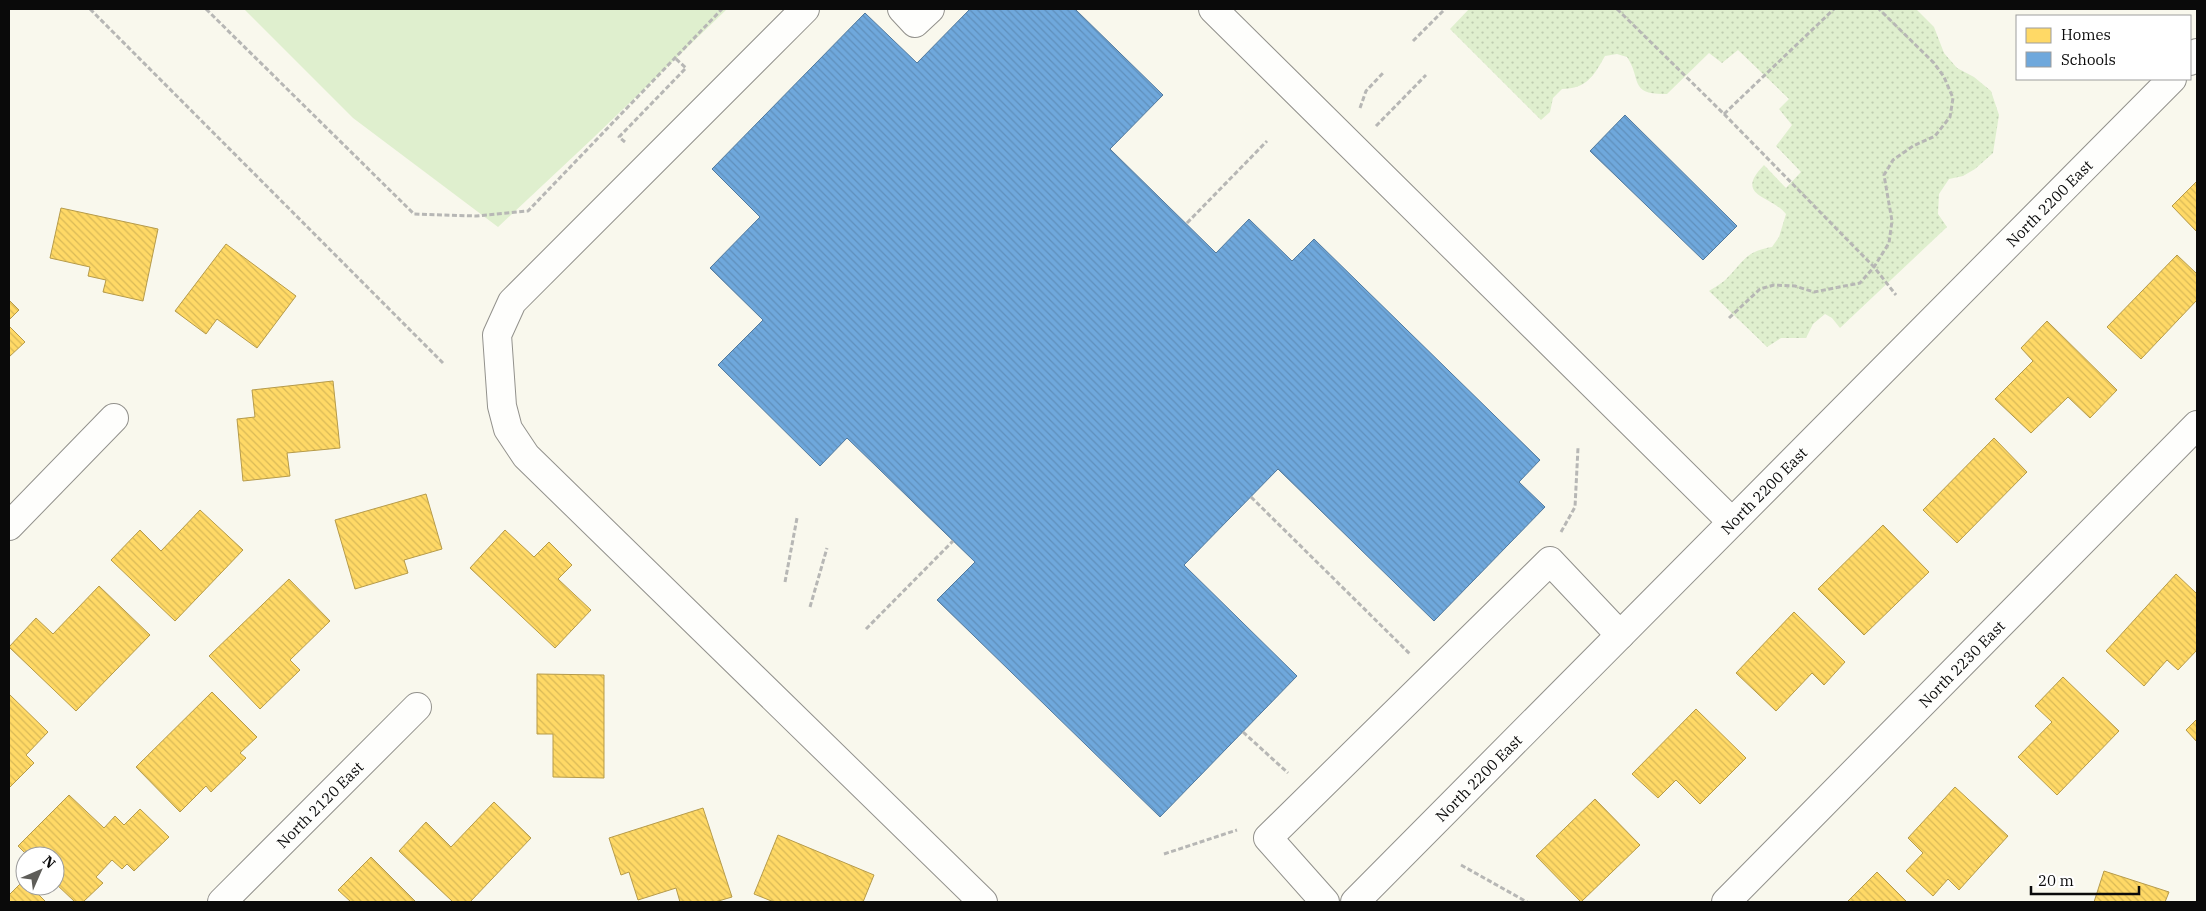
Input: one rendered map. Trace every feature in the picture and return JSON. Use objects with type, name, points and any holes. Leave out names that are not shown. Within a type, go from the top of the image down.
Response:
[{"type":"street","points":[[804,9],[512,302],[497,335],[502,406],[508,429],[526,456],[983,902]]},
{"type":"street","points":[[902,9],[915,23],[930,9]]},
{"type":"street","points":[[1213,9],[1732,522]]},
{"type":"street","name":"North 2200 East","points":[[1355,902],[2171,80]]},
{"type":"street","points":[[9,526],[114,418]]},
{"type":"street","name":"North 2230 East","points":[[1726,902],[2197,425]]},
{"type":"street","points":[[1325,902],[1268,838],[1550,561],[1620,635]]},
{"type":"street","name":"North 2120 East","points":[[222,902],[417,707]]},
{"type":"path","points":[[90,9],[443,363]]},
{"type":"path","points":[[206,9],[414,214],[476,216],[528,212],[722,9]]},
{"type":"path","points":[[1413,41],[1445,9]]},
{"type":"path","points":[[1617,9],[1724,114],[1874,268],[1896,295]]},
{"type":"path","points":[[1724,114],[1834,9]]},
{"type":"path","points":[[1729,318],[1760,289],[1774,285],[1795,286],[1814,292],[1860,283],[1874,268],[1889,243],[1892,221],[1884,175],[1893,160],[1913,146],[1935,136],[1950,117],[1953,98],[1944,77],[1934,63],[1879,9]]},
{"type":"path","points":[[632,136],[625,143],[619,137],[686,68],[675,58]]},
{"type":"path","points":[[1359,109],[1366,92],[1383,73]]},
{"type":"path","points":[[1354,148],[1426,75]]},
{"type":"path","points":[[1187,223],[1268,141]]},
{"type":"path","points":[[1559,535],[1575,506],[1578,448]]},
{"type":"path","points":[[1251,497],[1410,655]]},
{"type":"path","points":[[786,582],[797,518]]},
{"type":"path","points":[[866,629],[953,541]]},
{"type":"path","points":[[810,607],[827,548]]},
{"type":"path","points":[[1243,732],[1290,775]]},
{"type":"path","points":[[1164,854],[1242,829]]},
{"type":"path","points":[[1461,865],[1527,902]]},
{"type":"green space","points":[[244,9],[727,9],[498,227],[353,118]]},
{"type":"green space","points":[[1469,9],[1916,9],[1934,27],[1944,53],[1957,68],[1974,77],[1991,91],[1999,115],[1993,153],[1975,169],[1963,176],[1949,179],[1939,194],[1938,214],[1947,227],[1840,328],[1832,318],[1825,314],[1813,324],[1806,338],[1781,338],[1767,347],[1709,291],[1726,279],[1751,254],[1772,247],[1779,237],[1786,214],[1758,194],[1754,190],[1752,183],[1764,165],[1786,188],[1801,172],[1776,146],[1792,125],[1779,109],[1789,99],[1738,50],[1722,63],[1709,53],[1667,94],[1655,94],[1641,89],[1627,57],[1617,54],[1605,56],[1597,70],[1583,84],[1562,89],[1553,98],[1550,112],[1541,120],[1450,29]]},
{"type":"building: Homes","points":[[2197,181],[2197,232],[2172,206]]},
{"type":"building: Homes","points":[[61,208],[158,229],[143,301],[103,292],[106,280],[88,276],[90,267],[50,258]]},
{"type":"building: Homes","points":[[226,244],[296,296],[257,348],[217,319],[206,334],[175,311]]},
{"type":"building: Homes","points":[[2177,255],[2197,274],[2197,300],[2141,359],[2107,327]]},
{"type":"building: Homes","points":[[9,300],[19,310],[9,320]]},
{"type":"building: Homes","points":[[2047,321],[2117,390],[2090,418],[2068,397],[2031,433],[1995,399],[2033,361],[2021,348]]},
{"type":"building: Homes","points":[[9,326],[25,342],[9,357]]},
{"type":"building: Homes","points":[[333,381],[340,448],[287,453],[290,476],[243,481],[237,419],[255,417],[252,390]]},
{"type":"building: Homes","points":[[1994,438],[2027,472],[1957,543],[1923,510]]},
{"type":"building: Homes","points":[[426,494],[442,549],[404,560],[408,573],[355,589],[335,520]]},
{"type":"building: Homes","points":[[200,510],[243,550],[175,621],[111,560],[140,530],[161,551]]},
{"type":"building: Homes","points":[[1883,525],[1929,572],[1864,635],[1818,589]]},
{"type":"building: Homes","points":[[505,530],[534,557],[549,542],[572,565],[558,579],[591,610],[555,648],[470,568]]},
{"type":"building: Homes","points":[[2176,574],[2197,594],[2197,650],[2178,670],[2167,660],[2144,686],[2106,651]]},
{"type":"building: Homes","points":[[289,579],[330,621],[290,660],[300,670],[260,709],[209,656]]},
{"type":"building: Homes","points":[[99,586],[150,635],[76,711],[9,647],[36,618],[53,634]]},
{"type":"building: Homes","points":[[1794,612],[1845,662],[1824,685],[1812,673],[1776,711],[1736,673]]},
{"type":"building: Homes","points":[[537,674],[604,675],[604,778],[553,777],[553,734],[537,734]]},
{"type":"building: Homes","points":[[2063,677],[2119,731],[2057,795],[2018,757],[2052,722],[2035,706]]},
{"type":"building: Homes","points":[[212,692],[257,737],[240,753],[246,758],[211,792],[206,786],[180,812],[136,767]]},
{"type":"building: Homes","points":[[9,694],[48,732],[26,755],[34,763],[9,788]]},
{"type":"building: Homes","points":[[1696,709],[1746,758],[1700,804],[1676,780],[1658,798],[1632,774]]},
{"type":"building: Homes","points":[[2197,719],[2197,742],[2186,730]]},
{"type":"building: Homes","points":[[1955,787],[2008,836],[1959,890],[1948,879],[1933,896],[1906,871],[1923,853],[1908,838]]},
{"type":"building: Homes","points":[[69,795],[104,828],[115,816],[124,825],[140,809],[169,837],[134,871],[127,864],[122,869],[112,860],[96,877],[103,883],[83,902],[75,902],[65,892],[65,846],[18,846]]},
{"type":"building: Homes","points":[[1595,799],[1640,845],[1581,902],[1536,856]]},
{"type":"building: Homes","points":[[494,802],[531,838],[470,902],[453,902],[399,851],[426,822],[451,847]]},
{"type":"building: Homes","points":[[703,808],[732,897],[715,902],[680,902],[676,888],[638,900],[629,872],[621,875],[609,838]]},
{"type":"building: Homes","points":[[778,835],[874,875],[863,902],[774,902],[754,894]]},
{"type":"building: Homes","points":[[371,857],[416,902],[351,902],[338,890]]},
{"type":"building: Homes","points":[[2104,871],[2169,892],[2165,902],[2094,902]]},
{"type":"building: Homes","points":[[1877,872],[1907,902],[1847,902]]},
{"type":"building: Homes","points":[[15,889],[15,896],[40,896],[46,902],[9,902],[9,895]]},
{"type":"building: Schools","points":[[970,9],[1075,9],[1163,95],[1110,149],[1216,253],[1249,219],[1292,261],[1314,239],[1540,460],[1519,482],[1545,507],[1434,621],[1278,469],[1184,565],[1297,676],[1160,817],[937,600],[975,562],[847,438],[820,466],[718,365],[763,320],[710,268],[760,217],[712,169],[865,13],[917,63]]},
{"type":"building: Schools","points":[[1625,115],[1737,226],[1703,260],[1590,151]]}]
